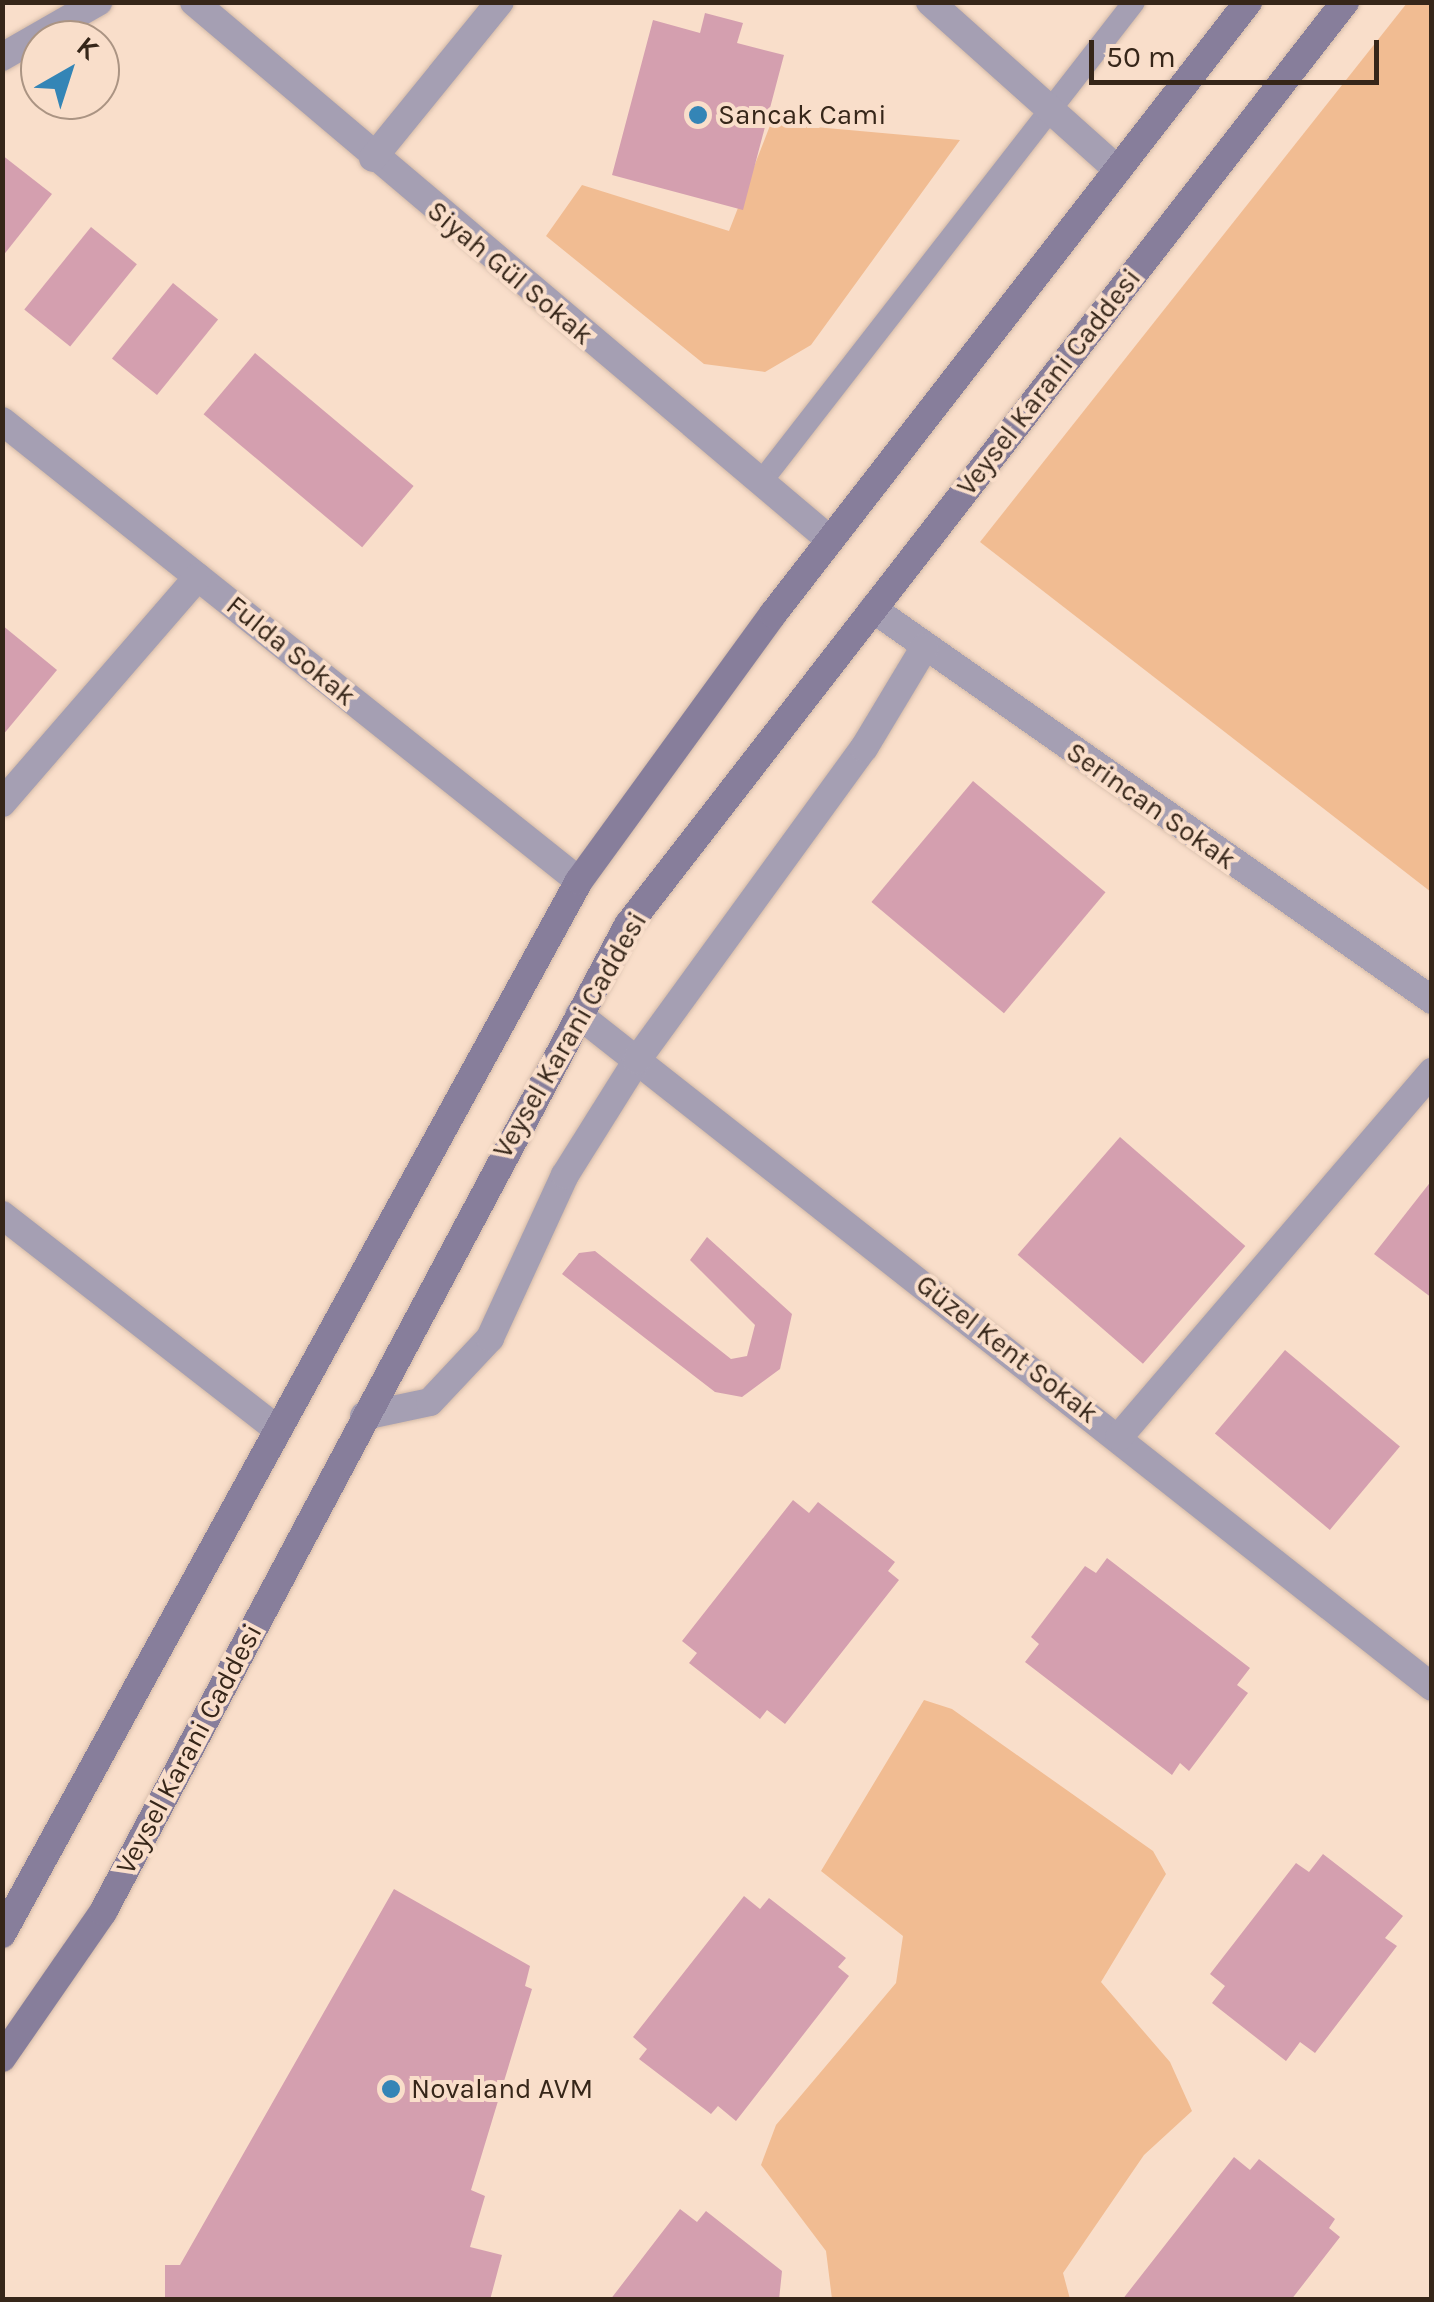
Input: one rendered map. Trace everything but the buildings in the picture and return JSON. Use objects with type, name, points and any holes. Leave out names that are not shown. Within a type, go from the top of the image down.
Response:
[{"type":"main road","points":[[5,1926],[579,880],[830,540],[1248,2]]},
{"type":"main road","name":"Veysel Karani Caddesi","points":[[2,2058],[103,1912],[628,926],[1345,2]]},
{"type":"street","points":[[6,50],[98,2]]},
{"type":"street","name":"Siyah Gül Sokak","points":[[194,2],[830,540]]},
{"type":"street","points":[[374,158],[500,2]]},
{"type":"street","points":[[930,2],[1118,170]]},
{"type":"street","name":"Fulda Sokak","points":[[2,421],[579,880]]},
{"type":"street","points":[[2,803],[198,577]]},
{"type":"street","name":"Serincan Sokak","points":[[874,609],[924,648],[1432,1000]]},
{"type":"street","points":[[364,1416],[430,1402],[490,1338],[565,1175],[637,1060],[864,748],[924,648]]},
{"type":"street","name":"Güzel Kent Sokak","points":[[578,1015],[1119,1436],[1432,1687]]},
{"type":"street","points":[[1119,1436],[1432,1072]]},
{"type":"street","points":[[2,1214],[277,1430]]},
{"type":"lane","points":[[761,482],[1134,2]]},
{"type":"shaded area","points":[[1407,3],[1432,3],[1431,892],[980,542]]},
{"type":"shaded area","points":[[771,123],[960,140],[811,345],[765,372],[704,364],[546,236],[582,185],[729,231]]},
{"type":"shaded area","points":[[924,1700],[952,1709],[1153,1851],[1166,1874],[1101,1982],[1170,2062],[1192,2111],[1144,2155],[1063,2273],[1070,2299],[832,2299],[826,2251],[761,2165],[776,2125],[896,1983],[903,1936],[821,1871]]},
{"type":"place","name":"Sancak Cami","points":[[698,115]]},
{"type":"place","name":"Novaland AVM","points":[[391,2089]]}]
